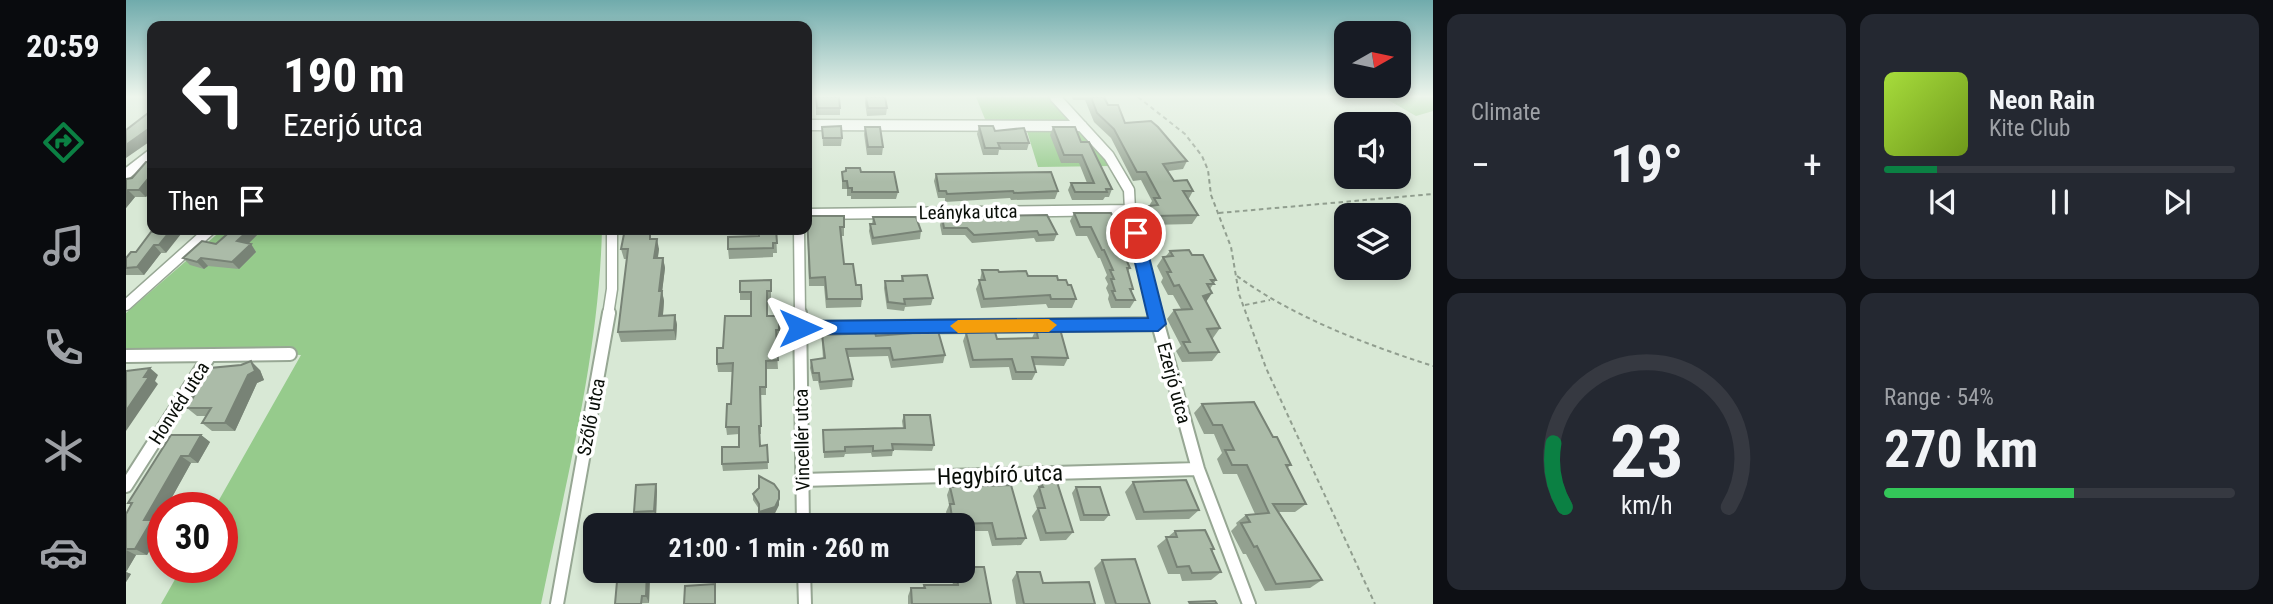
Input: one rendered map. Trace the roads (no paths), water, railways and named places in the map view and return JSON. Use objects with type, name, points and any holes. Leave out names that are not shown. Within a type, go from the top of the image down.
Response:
[{"type":"street","points":[[858,125],[1082,126]]},
{"type":"street","name":"Ezerjó utca","points":[[1082,126],[1109,156],[1129,190],[1130,210],[1158,324],[1198,469],[1249,604]]},
{"type":"street","points":[[126,174],[147,158]]},
{"type":"street","name":"Leányka utca","points":[[812,214],[1130,210]]},
{"type":"street","points":[[126,305],[204,235]]},
{"type":"street","name":"Szőlő utca","points":[[557,604],[566,564],[573,501],[607,324],[612,289],[612,235]]},
{"type":"street","name":"Vincellér utca","points":[[799,235],[803,513]]},
{"type":"street","points":[[800,328],[1158,324]]},
{"type":"street","points":[[126,356],[290,354]]},
{"type":"street","name":"Honvéd utca","points":[[126,486],[210,355]]},
{"type":"street","name":"Hegybíró utca","points":[[802,480],[1198,469]]},
{"type":"street","points":[[804,583],[805,604]]}]
